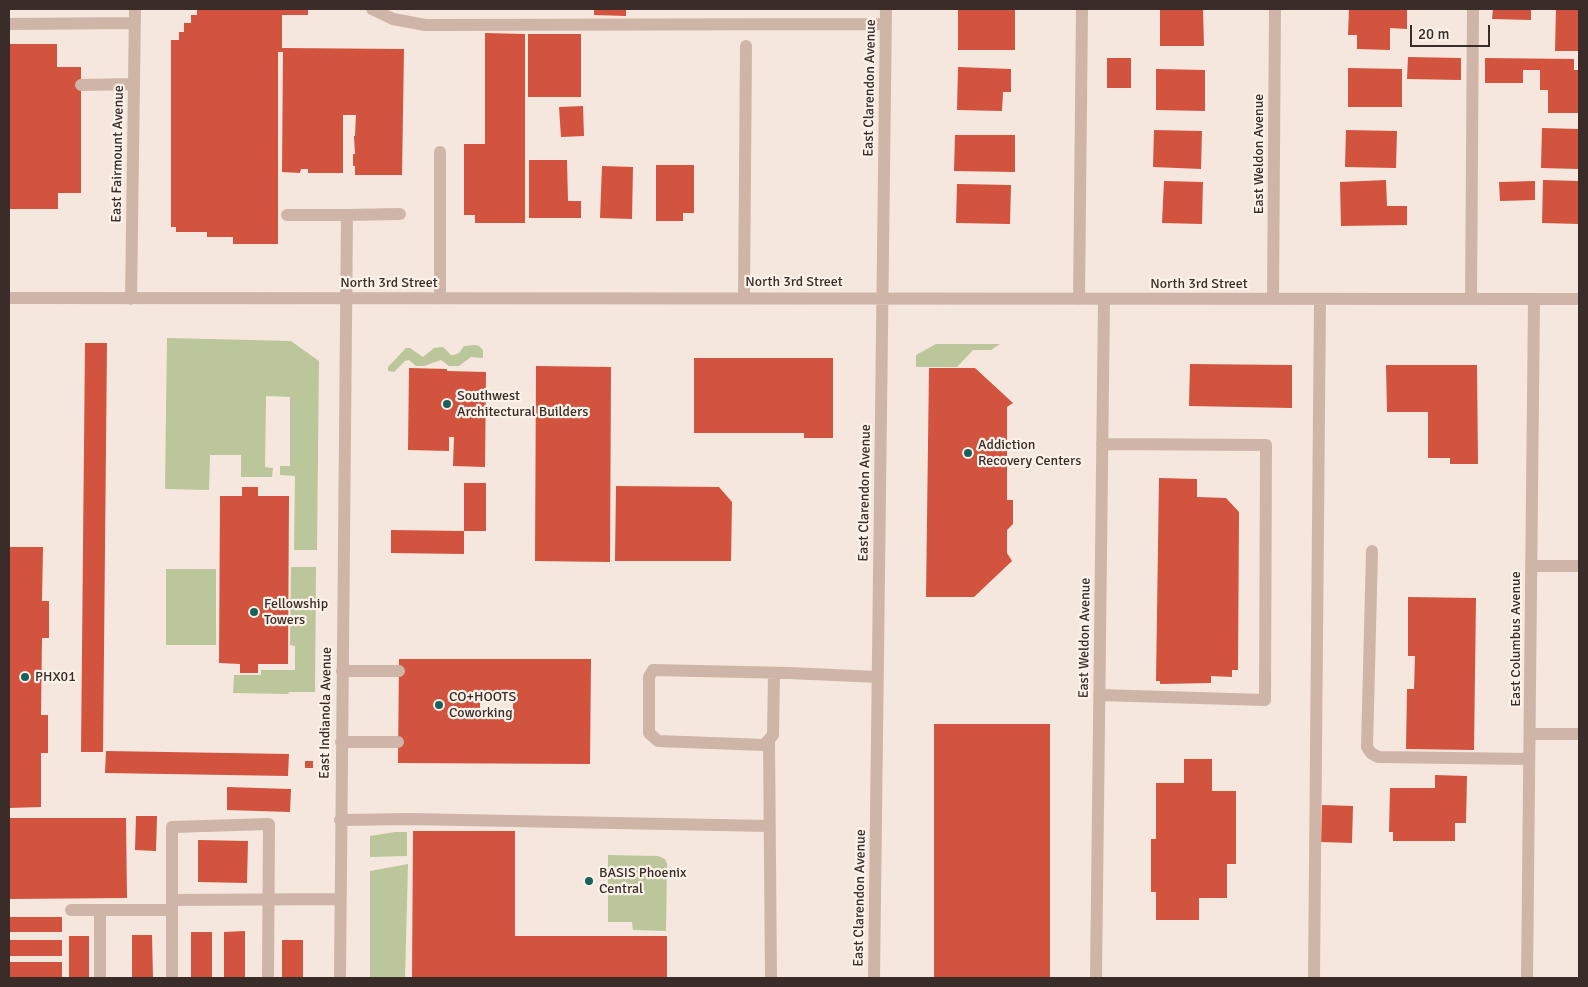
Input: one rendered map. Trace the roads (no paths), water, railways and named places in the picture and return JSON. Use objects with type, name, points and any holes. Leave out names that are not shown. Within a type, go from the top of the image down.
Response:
[{"type":"street","name":"East Fairmount Avenue","points":[[131,299],[135,9]]},
{"type":"street","points":[[372,9],[393,19],[425,25],[886,24]]},
{"type":"street","name":"East Clarendon Avenue","points":[[874,978],[886,9]]},
{"type":"street","points":[[1079,298],[1082,9]]},
{"type":"street","name":"East Weldon Avenue","points":[[1273,299],[1276,9]]},
{"type":"street","points":[[1471,299],[1473,9]]},
{"type":"street","points":[[9,24],[135,23]]},
{"type":"street","points":[[744,297],[746,46]]},
{"type":"street","points":[[80,85],[134,84]]},
{"type":"street","points":[[440,152],[440,298]]},
{"type":"street","points":[[287,215],[400,214]]},
{"type":"street","name":"East Indianola Avenue","points":[[340,978],[347,215]]},
{"type":"street","name":"North 3rd Street","points":[[9,298],[882,297],[1579,299]]},
{"type":"street","name":"East Weldon Avenue","points":[[1096,978],[1104,298]]},
{"type":"street","points":[[1314,978],[1320,299]]},
{"type":"street","name":"East Columbus Avenue","points":[[1527,978],[1534,299]]},
{"type":"street","points":[[1099,695],[1265,700],[1266,445],[1102,444]]},
{"type":"street","points":[[1372,551],[1367,747],[1370,753],[1378,757],[1529,758]]},
{"type":"street","points":[[1531,566],[1579,566]]},
{"type":"street","points":[[774,673],[773,735],[764,745],[658,742],[649,733],[649,677],[653,670],[774,673],[878,677]]},
{"type":"street","points":[[342,671],[399,671]]},
{"type":"street","points":[[1530,734],[1579,734]]},
{"type":"street","points":[[768,740],[770,978]]},
{"type":"street","points":[[341,742],[398,742]]},
{"type":"street","points":[[340,820],[410,819],[769,826]]},
{"type":"street","points":[[172,978],[172,827],[269,824],[268,978]]},
{"type":"street","points":[[71,910],[268,900],[340,899]]},
{"type":"street","points":[[100,910],[100,978]]},
{"type":"place","name":"Southwest Architectural Builders","points":[[447,404]]},
{"type":"place","name":"Addiction Recovery Centers","points":[[968,453]]},
{"type":"place","name":"Fellowship Towers","points":[[254,612]]},
{"type":"place","name":"PHX01","points":[[25,677]]},
{"type":"place","name":"CO+HOOTS Coworking","points":[[439,705]]},
{"type":"place","name":"BASIS Phoenix Central","points":[[589,881]]}]
